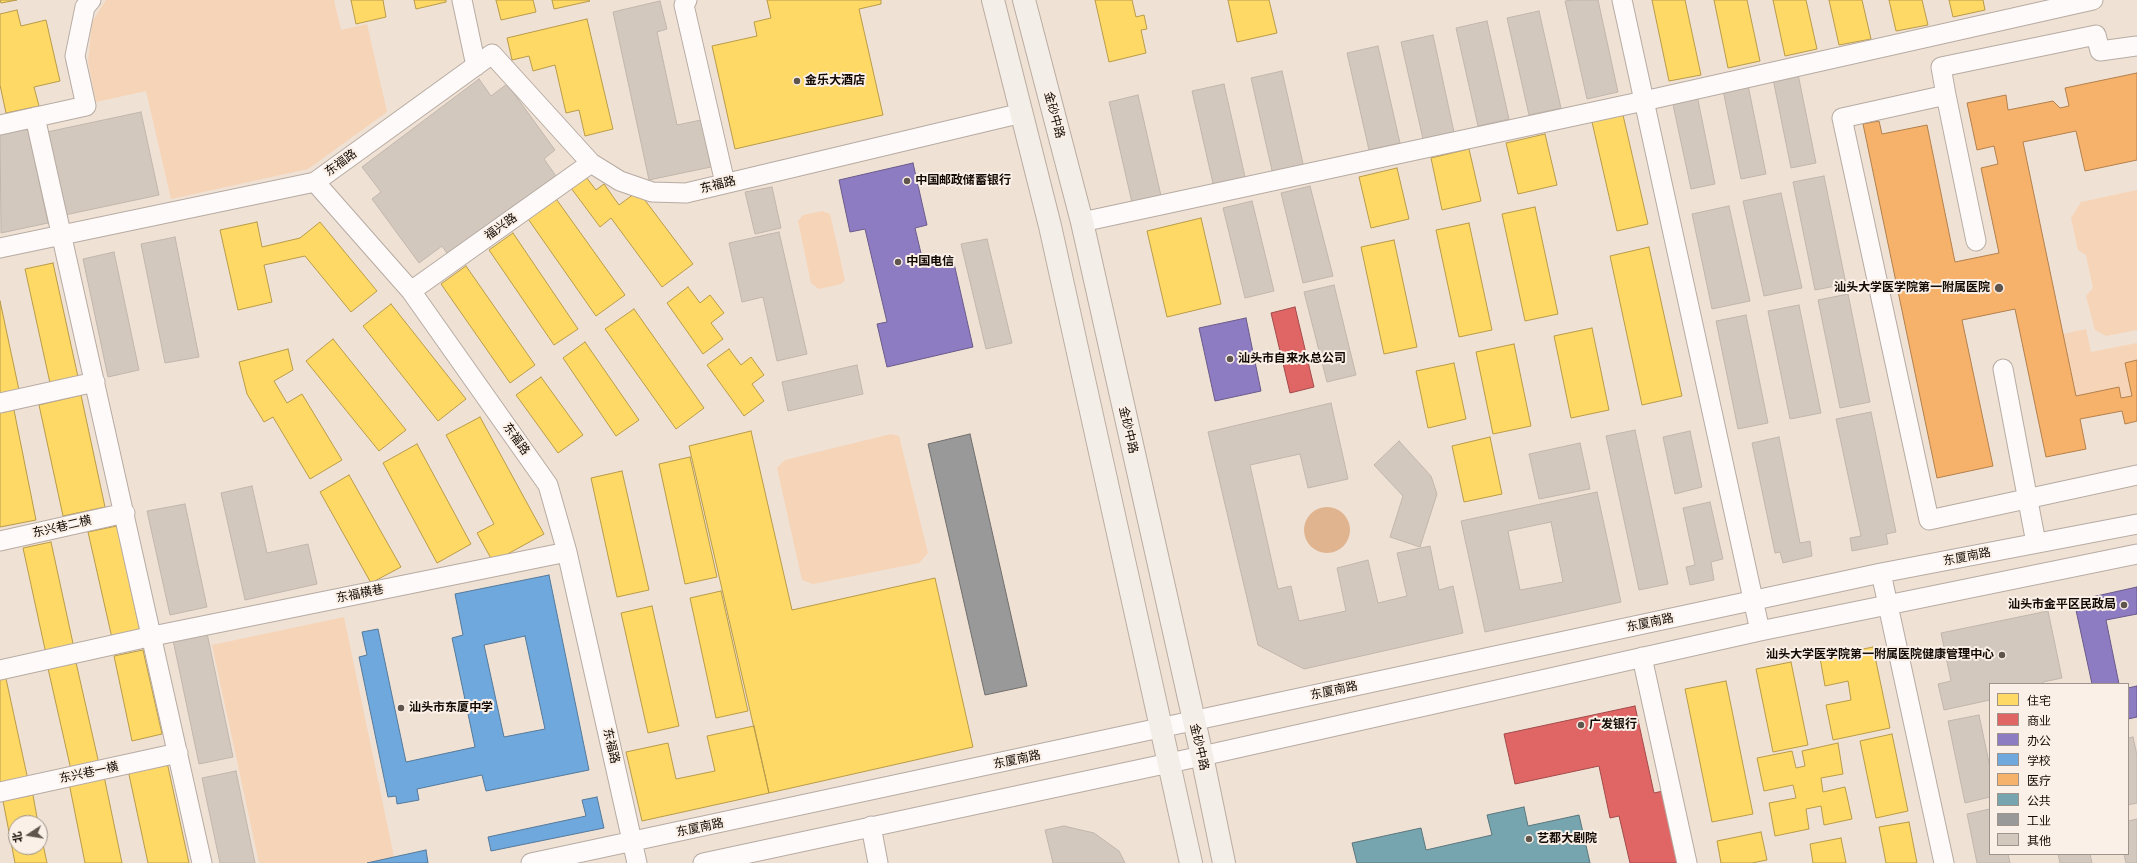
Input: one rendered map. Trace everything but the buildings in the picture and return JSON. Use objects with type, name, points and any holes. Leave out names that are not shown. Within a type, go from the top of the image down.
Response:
[{"type":"main road","points":[[993,0],[1052,234],[1170,762],[1191,863]]},
{"type":"main road","name":"金砂中路","points":[[1024,0],[1082,222],[1202,756],[1224,863]]},
{"type":"street","points":[[0,125],[86,106],[75,56],[85,7],[91,0]]},
{"type":"street","points":[[462,0],[476,66]]},
{"type":"street","points":[[687,0],[684,5],[725,183]]},
{"type":"street","points":[[1622,0],[1760,631]]},
{"type":"street","points":[[1082,222],[1644,100],[2093,0]]},
{"type":"street","points":[[1976,241],[1941,67],[2096,35],[2100,51],[2137,46]]},
{"type":"street","name":"东福路","points":[[637,863],[567,552],[548,485],[411,291],[315,182],[492,54],[591,163],[620,181],[652,192],[686,193],[1022,113]]},
{"type":"street","points":[[1946,95],[1842,118],[1929,520],[2137,475]]},
{"type":"street","points":[[35,117],[153,636],[202,863]]},
{"type":"street","name":"福兴路","points":[[411,291],[591,163]]},
{"type":"street","points":[[0,248],[315,182]]},
{"type":"street","points":[[2003,369],[2036,543]]},
{"type":"street","points":[[0,403],[95,382]]},
{"type":"street","name":"东兴巷二横","points":[[0,541],[125,513]]},
{"type":"street","name":"东厦南路","points":[[531,863],[1194,722],[1882,573],[2137,524]]},
{"type":"street","name":"东福横巷","points":[[153,636],[567,552]]},
{"type":"street","points":[[703,863],[1202,756],[1760,631],[2137,554]]},
{"type":"street","points":[[1882,573],[1944,863]]},
{"type":"street","points":[[0,670],[153,636]]},
{"type":"street","points":[[1642,657],[1687,863]]},
{"type":"street","name":"东兴巷一横","points":[[0,792],[178,753]]},
{"type":"street","points":[[871,826],[878,863]]},
{"type":"shaded area","points":[[106,0],[334,0],[341,30],[367,24],[387,112],[308,169],[171,199],[146,91],[96,102],[88,62],[92,22]]},
{"type":"shaded area","points":[[2137,190],[2137,330],[2106,336],[2095,330],[2086,296],[2093,288],[2086,255],[2078,250],[2071,218],[2081,202]]},
{"type":"shaded area","points":[[822,211],[830,214],[845,280],[841,284],[819,289],[811,283],[798,221],[803,215]]},
{"type":"shaded area","points":[[2086,329],[2091,352],[2137,343],[2137,360],[2125,363],[2132,396],[2121,398],[2118,387],[2076,396],[2063,334]]},
{"type":"shaded area","points":[[891,434],[899,436],[928,553],[919,563],[813,584],[802,580],[777,468],[785,460]]},
{"type":"shaded area","points":[[1327,507],[1340,511],[1346,517],[1350,530],[1346,543],[1340,549],[1327,553],[1314,549],[1308,543],[1304,530],[1308,517],[1314,511]]},
{"type":"shaded area","points":[[344,617],[394,857],[367,863],[259,863],[212,645]]},
{"type":"place","name":"金乐大酒店","points":[[797,81]]},
{"type":"place","name":"中国邮政储蓄银行","points":[[907,181]]},
{"type":"place","name":"中国电信","points":[[898,262]]},
{"type":"place","name":"汕头大学医学院第一附属医院","points":[[1999,288]]},
{"type":"place","name":"汕头市自来水总公司","points":[[1230,359]]},
{"type":"place","name":"汕头市金平区民政局","points":[[2124,605]]},
{"type":"place","name":"汕头大学医学院第一附属医院健康管理中心","points":[[2002,655]]},
{"type":"place","name":"汕头市东厦中学","points":[[401,708]]},
{"type":"place","name":"广发银行","points":[[1581,725]]},
{"type":"place","name":"艺都大剧院","points":[[1529,839]]}]
